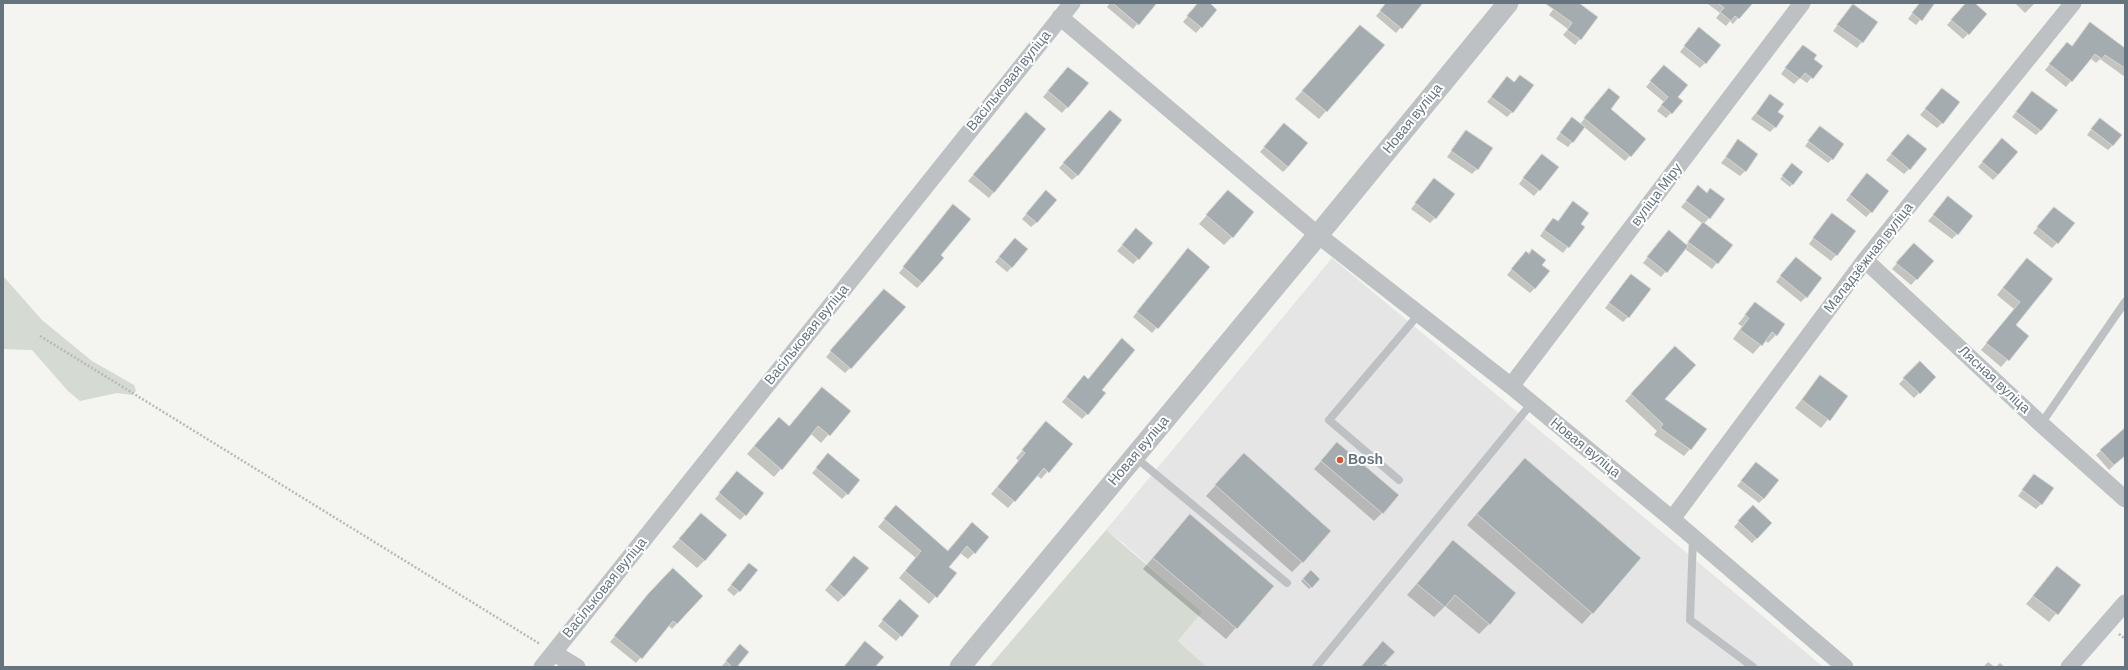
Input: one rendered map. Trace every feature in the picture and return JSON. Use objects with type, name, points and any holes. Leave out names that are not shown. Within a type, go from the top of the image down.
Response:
[{"type":"street","name":"Васільковая вуліца","points":[[542,667],[1072,3]]},
{"type":"street","name":"Новая вуліца","points":[[960,667],[1135,457],[1508,3]]},
{"type":"street","name":"вуліца Міру","points":[[1511,386],[1802,3]]},
{"type":"street","name":"Маладзёжная вуліца","points":[[1672,519],[1865,260],[2073,3]]},
{"type":"street","points":[[1060,18],[1318,235]]},
{"type":"street","name":"Новая вуліца","points":[[1318,235],[1511,386],[1672,519],[1845,667]]},
{"type":"street","name":"Лясная вуліца","points":[[1865,260],[2041,424],[2125,499]]},
{"type":"street","points":[[2068,667],[2125,603]]},
{"type":"street","points":[[554,653],[577,667]]},
{"type":"lane","points":[[2041,424],[2125,302]]},
{"type":"lane","points":[[1399,480],[1329,420],[1419,314]]},
{"type":"lane","points":[[1316,667],[1531,404]]},
{"type":"lane","points":[[1135,457],[1287,583]]},
{"type":"lane","points":[[1693,537],[1690,620],[1753,667]]},
{"type":"path","points":[[40,336],[554,653]]},
{"type":"shaded area","points":[[1332,258],[1823,667],[1207,667],[1178,641],[1202,612],[1106,530]]},
{"type":"shaded area","points":[[3,276],[42,320],[92,361],[134,385],[136,391],[132,395],[117,393],[80,401],[68,391],[32,350],[3,349]]},
{"type":"shaded area","points":[[1106,530],[1202,612],[1178,641],[1207,667],[989,667]]},
{"type":"building","points":[[1113,3],[1157,3],[1139,25]]},
{"type":"building","points":[[1198,3],[1210,3],[1217,10],[1202,28],[1187,16]]},
{"type":"building","points":[[1386,3],[1423,3],[1402,29],[1380,11]]},
{"type":"building","points":[[1545,3],[1579,3],[1598,17],[1581,40],[1567,30],[1572,23]]},
{"type":"building","points":[[1718,3],[1753,3],[1739,19],[1735,16],[1731,21],[1720,12],[1724,8]]},
{"type":"building","points":[[1920,3],[1935,3],[1922,21],[1912,13]]},
{"type":"building","points":[[1966,3],[1975,3],[1987,14],[1969,35],[1951,20]]},
{"type":"building","points":[[1853,4],[1878,22],[1863,43],[1837,25]]},
{"type":"building","points":[[2090,22],[2125,48],[2125,68],[2105,55],[2102,59],[2095,54],[2072,82],[2049,64],[2067,42],[2072,46]]},
{"type":"building","points":[[1360,25],[1385,45],[1327,112],[1302,91]]},
{"type":"building","points":[[1699,27],[1721,45],[1706,64],[1684,46]]},
{"type":"building","points":[[1803,45],[1817,55],[1814,59],[1823,66],[1813,79],[1805,73],[1800,79],[1785,68]]},
{"type":"building","points":[[1664,65],[1688,85],[1678,97],[1683,101],[1672,114],[1661,105],[1668,97],[1650,81]]},
{"type":"building","points":[[1068,67],[1089,83],[1068,108],[1048,91]]},
{"type":"building","points":[[1520,75],[1534,85],[1513,113],[1491,97],[1507,76],[1514,82]]},
{"type":"building","points":[[1609,88],[1620,97],[1611,109],[1646,139],[1631,157],[1584,118]]},
{"type":"building","points":[[1942,88],[1960,102],[1943,124],[1925,109]]},
{"type":"building","points":[[2032,91],[2058,110],[2041,131],[2016,112]]},
{"type":"building","points":[[1770,94],[1784,104],[1778,112],[1784,116],[1776,128],[1756,114]]},
{"type":"building","points":[[1110,110],[1122,120],[1078,176],[1063,163]]},
{"type":"building","points":[[1026,112],[1046,129],[994,193],[973,175]]},
{"type":"building","points":[[1572,117],[1585,127],[1573,143],[1560,133]]},
{"type":"building","points":[[2100,118],[2122,135],[2113,146],[2091,129]]},
{"type":"building","points":[[1284,123],[1308,143],[1288,167],[1264,147]]},
{"type":"building","points":[[1820,126],[1844,144],[1833,160],[1808,141]]},
{"type":"building","points":[[1466,130],[1493,148],[1478,170],[1451,151]]},
{"type":"building","points":[[1908,134],[1927,149],[1910,170],[1891,154]]},
{"type":"building","points":[[2002,138],[2018,152],[1998,175],[1982,162]]},
{"type":"building","points":[[1738,139],[1758,154],[1746,172],[1726,157]]},
{"type":"building","points":[[1542,154],[1559,167],[1540,191],[1523,178]]},
{"type":"building","points":[[1792,163],[1803,172],[1793,185],[1782,176]]},
{"type":"building","points":[[1867,173],[1889,191],[1872,213],[1850,195]]},
{"type":"building","points":[[1434,178],[1455,194],[1436,219],[1415,203]]},
{"type":"building","points":[[1698,185],[1707,193],[1710,188],[1725,199],[1710,219],[1686,201]]},
{"type":"building","points":[[1046,190],[1057,200],[1037,223],[1026,214]]},
{"type":"building","points":[[1228,190],[1254,212],[1233,238],[1206,215]]},
{"type":"building","points":[[1948,196],[1973,216],[1958,235],[1933,215]]},
{"type":"building","points":[[1573,201],[1589,213],[1581,224],[1585,227],[1569,248],[1544,230],[1553,218],[1558,221]]},
{"type":"building","points":[[953,204],[971,219],[941,255],[944,258],[922,283],[903,267]]},
{"type":"building","points":[[2054,207],[2075,223],[2058,244],[2037,227]]},
{"type":"building","points":[[1832,213],[1856,231],[1837,256],[1813,238]]},
{"type":"building","points":[[1703,222],[1733,245],[1718,264],[1688,242]]},
{"type":"building","points":[[1136,228],[1153,243],[1139,260],[1122,245]]},
{"type":"building","points":[[1669,230],[1688,246],[1667,273],[1647,257]]},
{"type":"building","points":[[1015,238],[1028,249],[1012,268],[999,257]]},
{"type":"building","points":[[1914,243],[1934,261],[1917,280],[1896,263]]},
{"type":"building","points":[[1188,248],[1210,267],[1158,329],[1137,312]]},
{"type":"building","points":[[1532,249],[1546,260],[1542,265],[1550,271],[1535,289],[1511,269],[1526,251],[1529,254]]},
{"type":"building","points":[[1796,257],[1822,278],[1807,298],[1780,276]]},
{"type":"building","points":[[2027,258],[2053,279],[2016,325],[2029,336],[2009,361],[1986,343],[2020,302],[2003,288]]},
{"type":"building","points":[[1631,274],[1651,289],[1629,318],[1609,303]]},
{"type":"building","points":[[884,289],[906,307],[851,369],[830,351]]},
{"type":"building","points":[[1755,302],[1785,324],[1777,336],[1772,332],[1762,346],[1740,330],[1749,318],[1745,315]]},
{"type":"building","points":[[1122,338],[1135,350],[1102,390],[1106,393],[1088,415],[1066,397],[1084,375],[1088,379]]},
{"type":"building","points":[[1675,346],[1696,365],[1665,399],[1707,429],[1691,450],[1660,428],[1663,424],[1631,394]]},
{"type":"building","points":[[1920,361],[1936,377],[1920,394],[1903,378]]},
{"type":"building","points":[[1820,375],[1848,396],[1830,421],[1802,400]]},
{"type":"building","points":[[822,387],[851,411],[830,436],[818,426],[782,470],[754,446],[779,417],[789,426]]},
{"type":"building","points":[[1046,421],[1073,444],[1049,473],[1044,468],[1015,502],[997,487],[1025,453],[1022,450]]},
{"type":"building","points":[[2125,428],[2125,456],[2114,465],[2100,450]]},
{"type":"building","points":[[1337,442],[1399,495],[1383,514],[1321,461]]},
{"type":"building","points":[[828,453],[860,480],[848,495],[816,468]]},
{"type":"building","points":[[1244,453],[1331,531],[1303,563],[1215,485]]},
{"type":"building","points":[[1525,458],[1641,558],[1593,614],[1477,514]]},
{"type":"building","points":[[1756,462],[1779,480],[1764,499],[1741,481]]},
{"type":"building","points":[[737,471],[764,493],[746,516],[719,493]]},
{"type":"building","points":[[2034,474],[2054,488],[2042,505],[2022,490]]},
{"type":"building","points":[[896,505],[948,551],[972,522],[989,537],[975,554],[967,546],[949,567],[957,573],[937,598],[905,571],[921,551],[884,519]]},
{"type":"building","points":[[1753,505],[1772,523],[1757,539],[1738,521]]},
{"type":"building","points":[[701,513],[727,535],[705,561],[679,539]]},
{"type":"building","points":[[1190,514],[1274,586],[1237,629],[1153,558]]},
{"type":"building","points":[[1453,540],[1516,593],[1490,625],[1455,595],[1445,607],[1417,584]]},
{"type":"building","points":[[854,556],[869,568],[844,597],[830,585]]},
{"type":"building","points":[[749,563],[758,570],[740,592],[731,585]]},
{"type":"building","points":[[2057,566],[2081,585],[2058,615],[2033,596]]},
{"type":"building","points":[[673,568],[703,596],[677,624],[673,621],[642,659],[614,636],[648,594]]},
{"type":"building","points":[[1311,570],[1320,579],[1312,588],[1303,579]]},
{"type":"building","points":[[900,599],[919,616],[902,637],[882,620]]},
{"type":"building","points":[[865,641],[884,657],[875,667],[844,667]]},
{"type":"building","points":[[1383,641],[1395,652],[1381,667],[1361,667]]},
{"type":"building","points":[[740,644],[749,652],[737,667],[732,667],[726,661]]},
{"type":"place","name":"Bosh","points":[[1340,460]]}]
